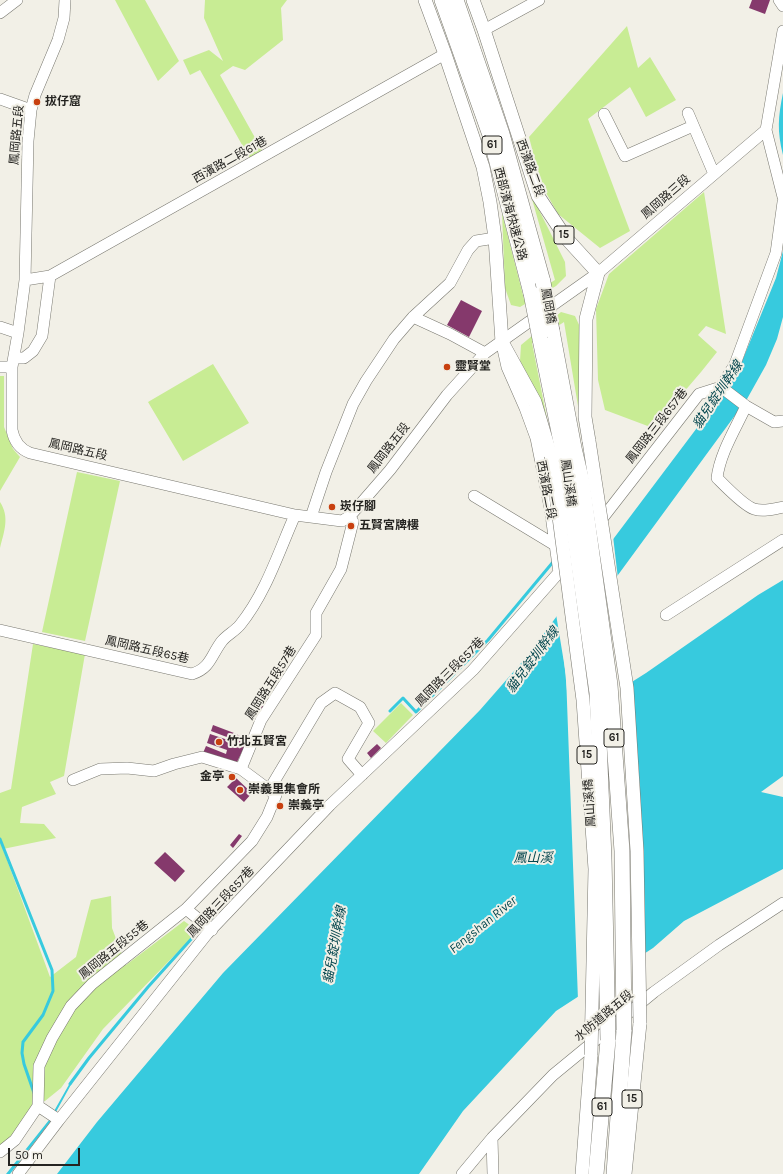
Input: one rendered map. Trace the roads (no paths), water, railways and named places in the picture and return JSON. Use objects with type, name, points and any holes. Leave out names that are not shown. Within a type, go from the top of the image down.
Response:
[{"type":"highway","name":"西部濱海快速公路","points":[[442,0],[490,135],[531,293]]},
{"type":"highway","name":"西部濱海快速公路","points":[[456,0],[502,134],[543,282]]},
{"type":"highway","name":"鳳岡橋","points":[[543,282],[546,335]]},
{"type":"highway","name":"鳳岡橋","points":[[531,293],[546,335]]},
{"type":"highway","name":"61","points":[[546,335],[563,452]]},
{"type":"highway","name":"鳳山溪橋","points":[[563,452],[582,482],[610,686],[622,852],[624,1030],[614,1174]]},
{"type":"highway","name":"鳳山溪橋","points":[[563,452],[597,693],[604,859],[608,1040],[596,1174]]},
{"type":"main road","name":"西濱路二段","points":[[425,0],[446,54],[482,167],[490,202],[495,238],[502,342],[563,452]]},
{"type":"main road","name":"西濱路二段","points":[[473,0],[538,196],[566,238],[598,272]]},
{"type":"main road","name":"15","points":[[598,272],[586,319],[585,417],[627,688],[637,851],[640,1023],[625,1174]]},
{"type":"main road","name":"鳳山溪橋","points":[[563,452],[594,861],[591,1055],[582,1174]]},
{"type":"street","points":[[0,13],[17,0]]},
{"type":"street","name":"鳳岡路五段","points":[[65,0],[64,18],[58,40],[35,95],[31,110],[28,142],[25,280],[13,363],[12,430],[17,444],[26,451],[295,515],[342,520],[350,516],[390,470],[447,395],[485,353],[502,342]]},
{"type":"street","points":[[484,30],[539,0]]},
{"type":"street","points":[[779,0],[783,6]]},
{"type":"street","points":[[783,31],[766,130],[783,197]]},
{"type":"street","name":"西濱路二段61巷","points":[[25,280],[50,276],[446,54]]},
{"type":"street","points":[[0,99],[31,110]]},
{"type":"street","points":[[688,113],[714,174]]},
{"type":"street","points":[[604,114],[625,156],[693,126]]},
{"type":"street","name":"鳳岡路三段","points":[[502,342],[598,272],[766,130]]},
{"type":"street","points":[[783,202],[776,253],[735,364],[721,387],[746,406],[774,422],[783,421]]},
{"type":"street","points":[[311,517],[326,472],[353,404],[394,339],[413,316],[450,283],[468,250],[476,241],[495,238]]},
{"type":"street","points":[[0,367],[24,358],[33,351],[42,336],[50,276]]},
{"type":"street","points":[[413,316],[485,353]]},
{"type":"street","points":[[0,326],[18,333]]},
{"type":"street","name":"西濱路二段","points":[[502,342],[507,367],[536,438],[550,508],[559,573]]},
{"type":"street","name":"鳳岡路三段657巷","points":[[18,1174],[58,1120],[212,930],[330,804],[473,670],[559,573],[699,394],[721,387]]},
{"type":"street","points":[[746,406],[726,448],[718,471],[718,478],[740,499],[754,509],[767,510],[783,507]]},
{"type":"street","points":[[474,496],[555,545]]},
{"type":"street","name":"鳳岡路五段65巷","points":[[0,630],[192,674],[200,671],[204,669],[211,660],[223,640],[240,626],[255,603],[295,515]]},
{"type":"street","name":"鳳岡路五段57巷","points":[[241,769],[261,720],[316,635],[316,612],[342,569],[353,522],[350,516]]},
{"type":"street","points":[[666,615],[783,540]]},
{"type":"street","points":[[73,780],[100,769],[127,768],[154,771],[174,764],[202,758],[241,769],[269,790],[321,703],[335,693],[360,707],[369,723],[348,759],[362,775]]},
{"type":"street","name":"鳳岡路五段55巷","points":[[38,1106],[39,1066],[52,1038],[71,1006],[92,984],[186,909],[252,841],[267,818],[276,795],[269,790]]},
{"type":"street","name":"水防道路五段","points":[[462,1174],[492,1138],[553,1075],[654,992],[720,945],[783,903]]},
{"type":"street","points":[[186,909],[212,930]]},
{"type":"street","points":[[0,1152],[15,1140],[38,1106],[58,1120]]},
{"type":"street","points":[[492,1138],[493,1174]]},
{"type":"water","points":[[783,93],[783,155],[779,124]]},
{"type":"water","name":"鳳山溪","points":[[783,251],[783,317],[777,339],[766,365],[747,399],[563,650],[570,721],[646,673],[758,595],[783,580],[783,776],[761,792],[783,797],[783,869],[684,921],[653,948],[556,1011],[463,1111],[419,1174],[57,1174],[97,1122],[223,973],[480,710],[529,654],[736,376],[776,278]]},
{"type":"water","points":[[71,1081],[73,1081],[51,1121],[10,1174],[6,1174],[49,1120]]},
{"type":"waterway","points":[[390,711],[403,698],[416,712],[488,640],[553,562]]},
{"type":"waterway","points":[[0,839],[52,970],[53,991],[43,1015],[23,1042],[22,1053],[24,1064],[34,1093]]},
{"type":"waterway","points":[[207,922],[213,916]]},
{"type":"waterway","points":[[70,1084],[89,1058],[148,987],[203,926]]},
{"type":"place","name":"拔仔窟","points":[[37,102]]},
{"type":"place","name":"靈賢堂","points":[[447,367]]},
{"type":"place","name":"崁仔腳","points":[[332,507]]},
{"type":"place","name":"五賢宮牌樓","points":[[351,526]]},
{"type":"place","name":"竹北五賢宮","points":[[219,742]]},
{"type":"place","name":"金亭","points":[[232,777]]},
{"type":"place","name":"崇義里集會所","points":[[240,790]]},
{"type":"place","name":"崇義亭","points":[[280,806]]},
{"type":"water label","name":"貓兒錠圳幹線","points":[[718,395]]},
{"type":"water label","name":"貓兒錠圳幹線","points":[[533,660]]},
{"type":"water label","name":"Fengshan River","points":[[483,925]]},
{"type":"water label","name":"貓兒錠圳幹線","points":[[335,945]]}]
